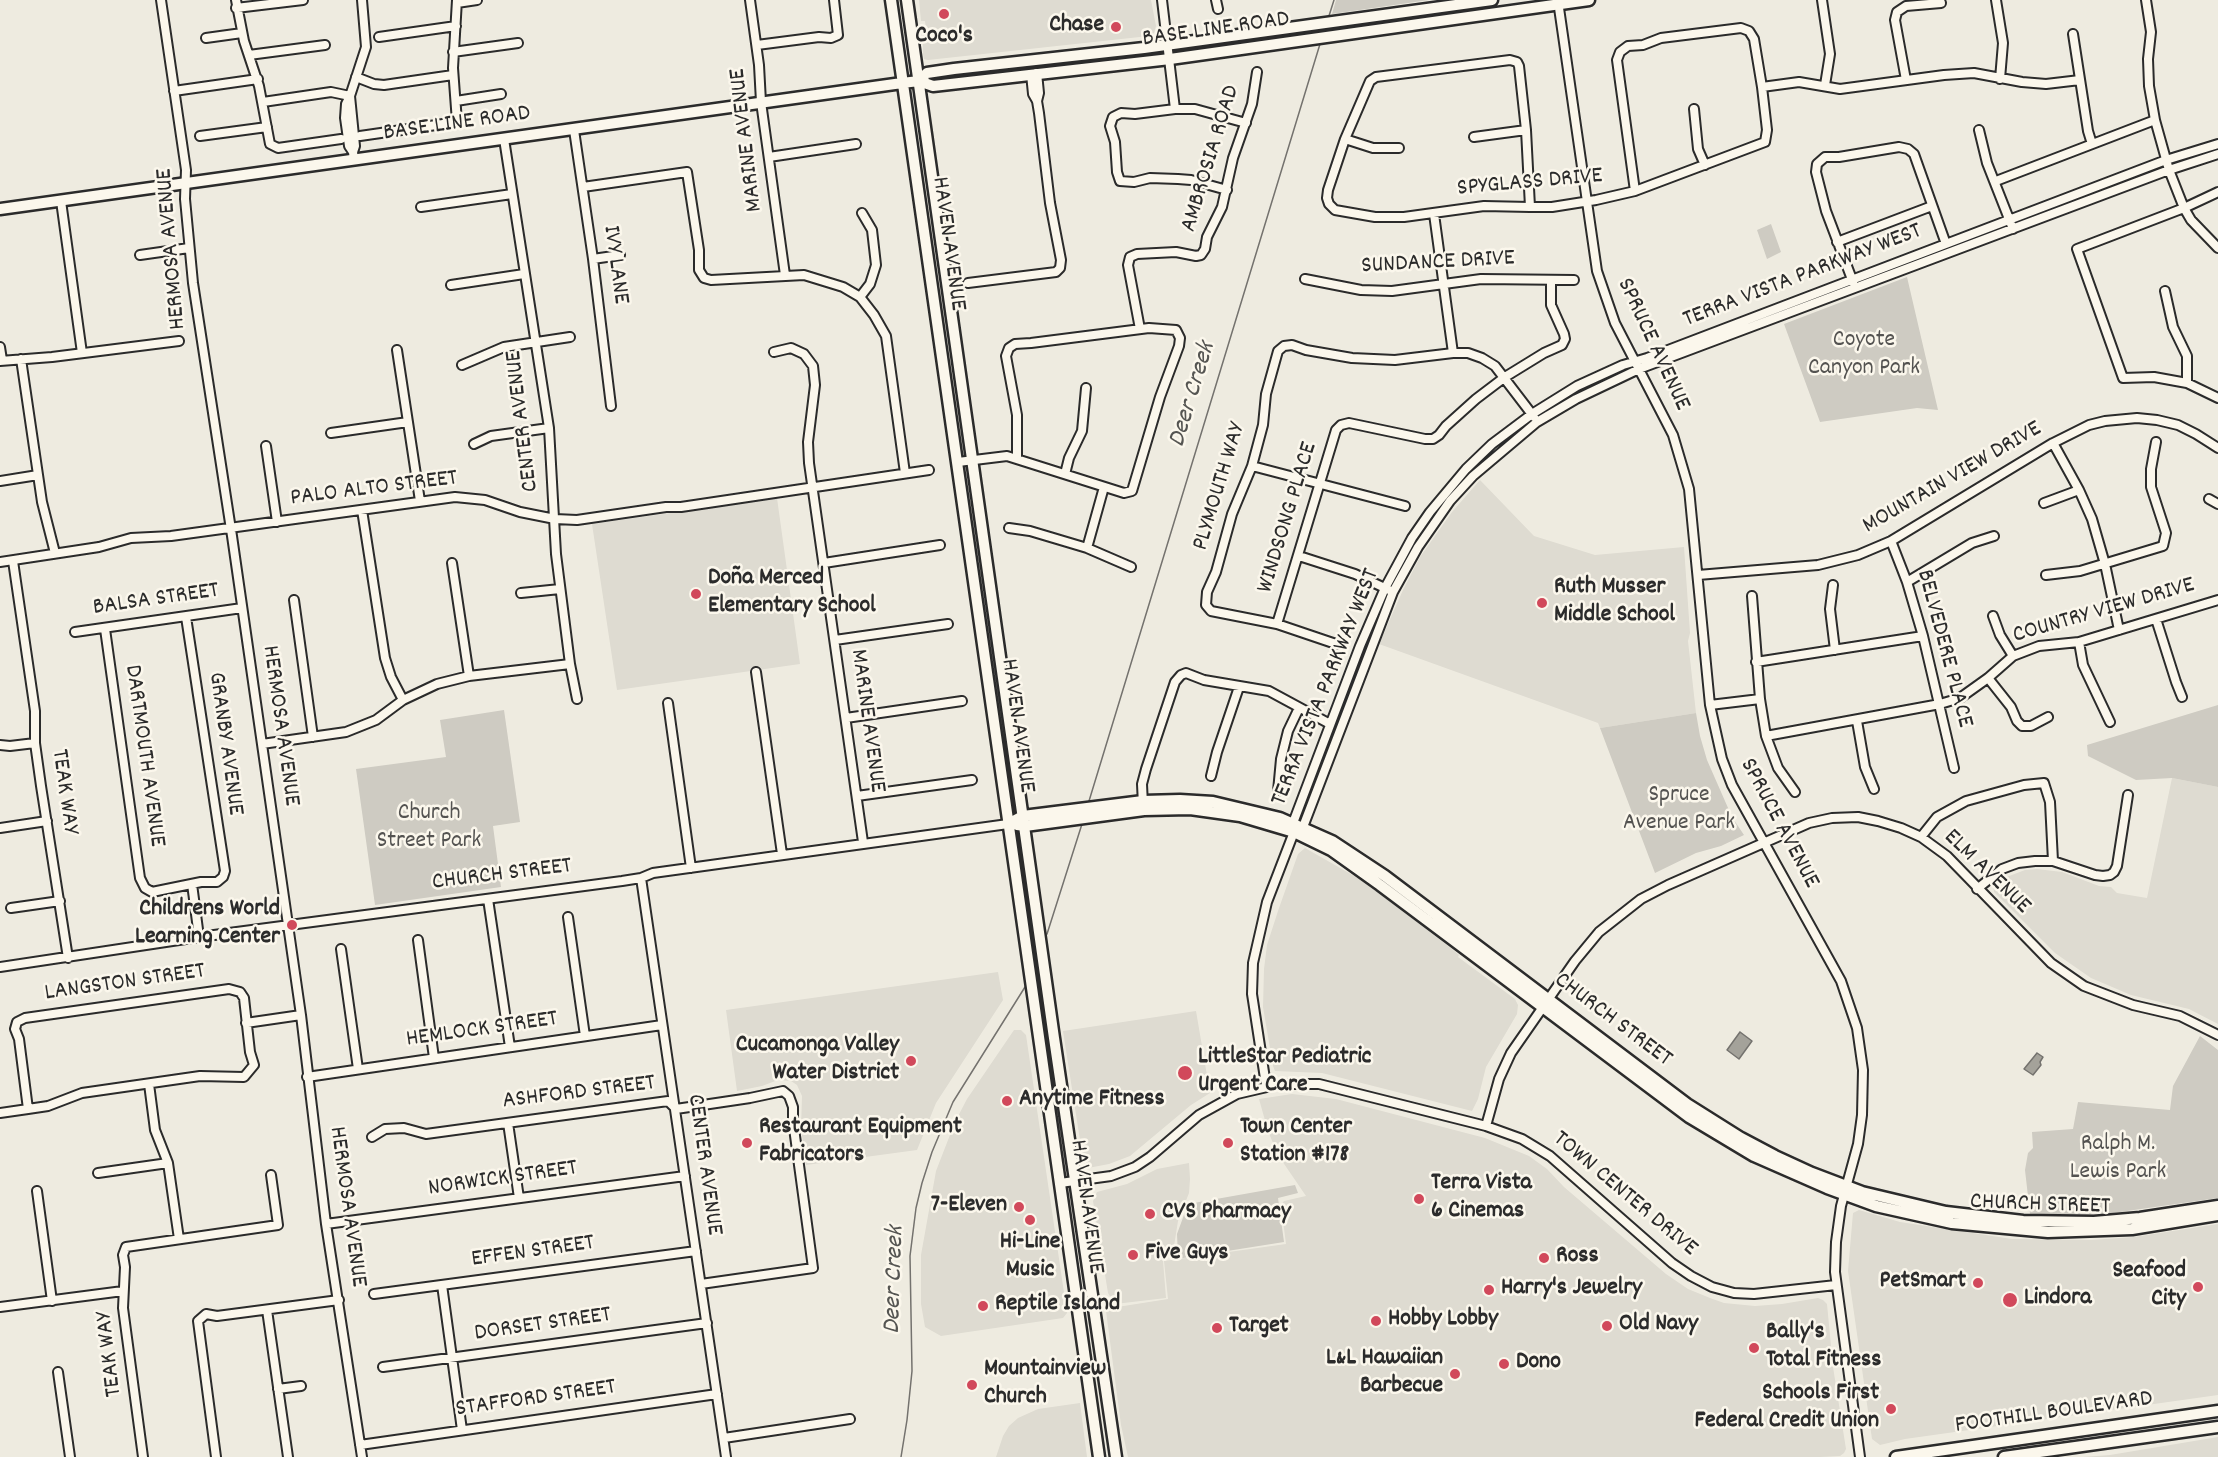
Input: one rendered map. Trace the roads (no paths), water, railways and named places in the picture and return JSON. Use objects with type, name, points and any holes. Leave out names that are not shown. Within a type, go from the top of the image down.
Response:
[{"type":"main road","name":"HAVEN AVENUE","points":[[891,0],[1100,1457]]},
{"type":"main road","name":"HAVEN AVENUE","points":[[907,0],[1116,1457]]},
{"type":"main road","name":"BASE LINE ROAD","points":[[919,81],[927,73],[954,69],[1168,45],[1492,0]]},
{"type":"main road","name":"BASE LINE ROAD","points":[[0,209],[186,184],[353,156],[574,130],[903,83],[919,81],[933,86],[1170,58],[1322,38],[1558,2],[1589,0]]},
{"type":"main road","name":"CHURCH STREET","points":[[1008,824],[1180,800],[1213,802],[1262,813],[1332,841],[1385,876],[1546,1004],[1687,1104],[1741,1138],[1845,1190],[2023,1226],[2091,1232],[2132,1229],[2218,1215]]},
{"type":"main road","name":"CHURCH STREET","points":[[2023,1226],[2140,1218],[2218,1206]]},
{"type":"main road","name":"FOOTHILL BOULEVARD","points":[[1896,1457],[2218,1411]]},
{"type":"main road","name":"FOOTHILL BOULEVARD","points":[[2004,1457],[2218,1427]]},
{"type":"street","name":"HERMOSA AVENUE","points":[[161,0],[186,170],[185,199],[189,248],[208,393],[231,528],[301,1016],[326,1224],[362,1457]]},
{"type":"street","points":[[303,0],[236,4],[242,33],[258,79],[270,144],[278,148],[341,139]]},
{"type":"street","points":[[353,156],[348,143],[345,118],[346,104],[363,59],[366,41],[362,0]]},
{"type":"street","points":[[360,136],[452,124],[458,119],[453,75],[457,1],[477,0]]},
{"type":"street","name":"MARINE AVENUE","points":[[750,0],[757,45],[760,102],[785,275]]},
{"type":"street","points":[[757,45],[819,37],[831,38],[838,34],[834,0]]},
{"type":"street","points":[[1162,0],[1175,108]]},
{"type":"street","points":[[1216,0],[1218,9]]},
{"type":"street","points":[[1822,0],[1830,54],[1825,85]]},
{"type":"street","points":[[1996,0],[2003,43],[2000,79]]},
{"type":"street","points":[[2146,0],[2151,32],[2148,59],[2149,86],[2166,160],[2184,208],[2218,248]]},
{"type":"street","name":"SPRUCE AVENUE","points":[[1558,2],[1594,258],[1602,289],[1615,323],[1672,435],[1685,470],[1692,506],[1710,705],[1718,747],[1726,770],[1763,842],[1841,981],[1857,1028],[1863,1070],[1862,1115],[1858,1144],[1845,1190],[1836,1242],[1836,1285],[1860,1457]]},
{"type":"street","points":[[1906,80],[1895,20],[1897,12],[1906,6],[1941,3]]},
{"type":"street","points":[[380,37],[456,26]]},
{"type":"street","points":[[1635,191],[1617,60],[1620,52],[1628,46],[1643,45],[1661,38],[1741,28],[1749,31],[1754,39],[1762,87],[1799,82],[1840,89],[1974,73],[2000,79],[2046,84],[2080,80]]},
{"type":"street","points":[[206,38],[242,33]]},
{"type":"street","points":[[2073,34],[2092,144]]},
{"type":"street","points":[[453,52],[518,43]]},
{"type":"street","points":[[249,55],[325,45]]},
{"type":"street","points":[[1399,148],[1372,148],[1345,139],[1370,81],[1376,77],[1510,60],[1517,62],[1526,130],[1530,207]]},
{"type":"street","name":"AMBROSIA ROAD","points":[[1140,329],[1128,265],[1130,257],[1137,254],[1176,252],[1201,255],[1222,207],[1233,158],[1252,104],[1257,72]]},
{"type":"street","points":[[968,283],[1056,272],[1060,268],[1061,260],[1050,203],[1037,100],[1033,94],[1034,74]]},
{"type":"street","points":[[356,77],[384,85],[453,75]]},
{"type":"street","points":[[174,91],[258,79]]},
{"type":"street","name":"SPYGLASS DRIVE","points":[[1345,139],[1328,190],[1329,204],[1335,210],[1375,217],[1404,217],[1489,206],[1530,207],[1586,202],[1635,191],[1765,142],[1767,130],[1762,87]]},
{"type":"street","points":[[263,102],[331,92],[350,96]]},
{"type":"street","points":[[456,100],[501,94]]},
{"type":"street","points":[[350,96],[355,146],[353,156]]},
{"type":"street","points":[[1227,190],[1191,180],[1150,178],[1134,182],[1120,181],[1117,172],[1115,142],[1110,126],[1113,117],[1121,113],[1175,108],[1196,109],[1246,123]]},
{"type":"street","points":[[1694,109],[1698,149],[1705,165]]},
{"type":"street","points":[[1996,181],[2155,120]]},
{"type":"street","points":[[200,136],[267,127]]},
{"type":"street","name":"IVY LANE","points":[[574,130],[611,406]]},
{"type":"street","points":[[1474,136],[1526,130]]},
{"type":"street","points":[[1979,130],[1987,163],[2013,229]]},
{"type":"street","name":"CENTER AVENUE","points":[[504,139],[549,428],[560,589],[577,699]]},
{"type":"street","points":[[769,157],[856,144]]},
{"type":"street","name":"TERRA VISTA PARKWAY WEST","points":[[1637,365],[1852,279],[2166,160],[2218,144]]},
{"type":"street","points":[[1855,288],[1818,180],[1817,164],[1825,158],[1899,147],[1908,148],[1914,154],[1946,244]]},
{"type":"street","name":"TERRA VISTA PARKWAY WEST","points":[[1297,828],[1330,724],[1374,612],[1450,501],[1535,418],[1576,386],[1855,288],[2169,170],[2218,154]]},
{"type":"street","points":[[583,187],[687,172],[699,250],[699,270],[704,278],[711,280],[785,275],[813,276],[843,287],[860,297],[886,336],[905,473]]},
{"type":"street","points":[[2218,192],[2184,208],[2077,249],[2123,378],[2154,377],[2187,383],[2218,398]]},
{"type":"street","points":[[421,207],[512,194]]},
{"type":"street","points":[[61,201],[82,352]]},
{"type":"street","points":[[1838,242],[1932,206]]},
{"type":"street","points":[[860,297],[870,284],[876,265],[872,230],[862,213]]},
{"type":"street","points":[[1434,214],[1453,353],[1468,353],[1495,366],[1535,418]]},
{"type":"street","points":[[140,255],[189,248]]},
{"type":"street","points":[[593,259],[620,255]]},
{"type":"street","points":[[451,285],[524,274]]},
{"type":"street","name":"SUNDANCE DRIVE","points":[[1305,279],[1328,285],[1392,291],[1498,278],[1574,280]]},
{"type":"street","points":[[1505,377],[1544,353],[1562,345],[1565,339],[1551,305],[1551,281]]},
{"type":"street","points":[[2165,291],[2173,327],[2187,356],[2187,383]]},
{"type":"street","points":[[958,462],[1007,456],[1017,457],[1124,493],[1132,490],[1160,397],[1179,346],[1180,338],[1176,330],[1140,329],[1031,344],[1015,344],[1009,348],[1006,356],[1017,415],[1019,438],[1017,457]]},
{"type":"street","points":[[462,365],[504,348],[570,337]]},
{"type":"street","points":[[0,347],[1,360],[52,357],[179,341]]},
{"type":"street","name":"PLYMOUTH WAY","points":[[1277,624],[1212,610],[1206,605],[1207,592],[1232,514],[1252,466],[1263,425],[1266,394],[1278,351],[1284,346],[1292,345],[1306,350],[1352,358],[1395,360],[1453,353]]},
{"type":"street","name":"MARINE AVENUE","points":[[774,352],[791,348],[804,354],[813,366],[815,385],[808,442],[863,842]]},
{"type":"street","points":[[397,350],[420,501]]},
{"type":"street","points":[[21,359],[45,518],[53,538],[55,553]]},
{"type":"street","name":"WINDSONG PLACE","points":[[1277,624],[1336,430],[1341,425],[1349,423],[1433,439],[1476,399],[1505,377]]},
{"type":"street","points":[[1065,474],[1069,458],[1082,431],[1086,388]]},
{"type":"street","name":"MOUNTAIN VIEW DRIVE","points":[[1698,575],[1828,563],[1858,555],[1891,541],[2053,443],[2089,425],[2104,421],[2137,418],[2157,420],[2178,425],[2218,448]]},
{"type":"street","points":[[331,433],[408,422]]},
{"type":"street","points":[[474,444],[491,436],[549,428]]},
{"type":"street","points":[[2046,575],[2080,571],[2163,546],[2166,533],[2151,487],[2151,469],[2156,442]]},
{"type":"street","points":[[2053,443],[2092,519],[2105,564],[2119,630]]},
{"type":"street","points":[[266,446],[277,522]]},
{"type":"street","points":[[1252,466],[1405,506]]},
{"type":"street","name":"PALO ALTO STREET","points":[[0,562],[99,547],[131,538],[171,536],[455,496],[485,500],[520,512],[555,519],[577,520],[929,470]]},
{"type":"street","points":[[0,481],[38,475]]},
{"type":"street","points":[[1086,548],[1104,487]]},
{"type":"street","points":[[2044,503],[2079,490]]},
{"type":"street","points":[[2209,499],[2218,504]]},
{"type":"street","points":[[362,510],[385,658],[391,677],[403,700]]},
{"type":"street","points":[[1009,528],[1030,531],[1086,548],[1131,567]]},
{"type":"street","points":[[1907,582],[1972,543],[1994,536]]},
{"type":"street","name":"BELVEDERE PLACE","points":[[1891,541],[1907,582],[1923,636],[1954,768]]},
{"type":"street","points":[[824,563],[940,545]]},
{"type":"street","points":[[1299,556],[1355,574],[1389,590]]},
{"type":"street","name":"TEAK WAY","points":[[13,561],[35,711],[35,743],[68,957]]},
{"type":"street","points":[[452,563],[469,676]]},
{"type":"street","points":[[1833,585],[1830,609],[1835,650]]},
{"type":"street","points":[[521,593],[560,589]]},
{"type":"street","name":"TERRA VISTA PARKWAY WEST","points":[[1266,1085],[1252,994],[1253,963],[1267,902],[1389,590]]},
{"type":"street","points":[[1752,596],[1756,662],[1766,736],[1778,768],[1795,792]]},
{"type":"street","points":[[294,600],[314,737]]},
{"type":"street","name":"COUNTRY VIEW DRIVE","points":[[1766,736],[1857,721],[1960,698],[2013,656],[2039,646],[2079,642],[2218,600]]},
{"type":"street","name":"BALSA STREET","points":[[75,632],[242,608]]},
{"type":"street","points":[[1993,616],[2000,635],[2013,656]]},
{"type":"street","name":"GRANBY AVENUE","points":[[186,617],[225,871],[223,877],[217,882],[192,884]]},
{"type":"street","points":[[2156,619],[2175,682],[2182,697]]},
{"type":"street","points":[[835,640],[948,624]]},
{"type":"street","points":[[1277,624],[1339,645]]},
{"type":"street","name":"DARTMOUTH AVENUE","points":[[105,629],[140,878],[144,888],[152,892],[192,884]]},
{"type":"street","points":[[1756,662],[1923,636]]},
{"type":"street","points":[[2079,642],[2083,665],[2110,722]]},
{"type":"street","points":[[262,744],[346,732],[376,720],[403,700],[437,684],[469,676],[570,663]]},
{"type":"street","points":[[756,672],[782,854]]},
{"type":"street","points":[[1143,805],[1142,784],[1146,769],[1175,682],[1181,675],[1186,673],[1204,680],[1269,691],[1330,724]]},
{"type":"street","points":[[1988,678],[2011,707],[2017,721],[2022,726],[2031,726],[2048,717]]},
{"type":"street","points":[[1211,776],[1239,687]]},
{"type":"street","points":[[1710,705],[1760,699]]},
{"type":"street","points":[[846,718],[962,701]]},
{"type":"street","points":[[668,703],[691,868]]},
{"type":"street","points":[[1278,791],[1281,759],[1288,731],[1299,708]]},
{"type":"street","points":[[1857,721],[1865,767],[1874,789]]},
{"type":"street","points":[[0,745],[10,747],[35,743]]},
{"type":"street","points":[[857,796],[972,780]]},
{"type":"street","points":[[1921,837],[1937,817],[1966,801],[2024,785],[2044,783],[2050,802],[2053,861]]},
{"type":"street","points":[[1977,889],[1992,875],[2018,863],[2053,861],[2096,875],[2103,876],[2114,872],[2128,795]]},
{"type":"street","name":"ELM AVENUE","points":[[1486,1126],[1492,1099],[1511,1053],[1599,932],[1641,899],[1701,869],[1809,823],[1832,818],[1878,821],[1921,837],[1947,856],[2051,963],[2084,986],[2133,1005],[2180,1016],[2218,1035]]},
{"type":"street","points":[[0,828],[46,821]]},
{"type":"street","name":"CHURCH STREET","points":[[0,967],[641,878],[653,873],[863,842],[1008,824]]},
{"type":"street","name":"CENTER AVENUE","points":[[641,878],[726,1457]]},
{"type":"street","points":[[192,884],[200,938]]},
{"type":"street","points":[[488,899],[510,1047]]},
{"type":"street","points":[[11,908],[60,901]]},
{"type":"street","points":[[568,917],[585,1036]]},
{"type":"street","points":[[418,939],[434,1058]]},
{"type":"street","points":[[341,949],[358,1069]]},
{"type":"street","name":"LANGSTON STREET","points":[[28,1109],[19,1039],[15,1029],[17,1022],[25,1018],[229,989],[240,992],[244,998],[246,1023]]},
{"type":"street","points":[[0,1113],[48,1106],[82,1093],[200,1076],[244,1077],[254,1065],[246,1023],[301,1016]]},
{"type":"street","name":"HEMLOCK STREET","points":[[307,1077],[662,1025]]},
{"type":"street","points":[[149,1084],[155,1130],[168,1163],[179,1239],[278,1225],[271,1175]]},
{"type":"street","name":"TOWN CENTER DRIVE","points":[[1060,1183],[1110,1176],[1135,1167],[1212,1106],[1237,1094],[1266,1085],[1319,1084],[1486,1126],[1522,1139],[1550,1156],[1672,1263],[1701,1282],[1723,1290],[1754,1294],[1836,1285]]},
{"type":"street","name":"ASHFORD STREET","points":[[372,1137],[385,1129],[404,1128],[426,1134],[668,1101],[676,1109],[783,1091],[789,1096],[793,1107],[813,1268],[701,1284]]},
{"type":"street","points":[[508,1123],[519,1198]]},
{"type":"street","points":[[98,1173],[168,1163]]},
{"type":"street","name":"NORWICK STREET","points":[[326,1224],[685,1176]]},
{"type":"street","points":[[37,1191],[52,1300]]},
{"type":"street","name":"TEAK WAY","points":[[143,1457],[123,1308],[125,1267],[123,1255],[126,1247],[179,1239]]},
{"type":"street","name":"EFFEN STREET","points":[[374,1294],[696,1251]]},
{"type":"street","points":[[442,1285],[462,1430]]},
{"type":"street","points":[[0,1307],[123,1291]]},
{"type":"street","points":[[216,1457],[198,1320],[206,1314],[216,1316],[339,1300]]},
{"type":"street","points":[[267,1310],[288,1457]]},
{"type":"street","name":"DORSET STREET","points":[[383,1367],[707,1323]]},
{"type":"street","points":[[58,1372],[70,1457]]},
{"type":"street","points":[[278,1389],[301,1386]]},
{"type":"street","name":"STAFFORD STREET","points":[[360,1445],[717,1394]]},
{"type":"street","points":[[724,1438],[850,1419]]},
{"type":"waterway","name":"Deer Creek","points":[[1328,19],[1334,0]]},
{"type":"waterway","name":"Deer Creek","points":[[1089,801],[1320,44]]},
{"type":"waterway","name":"Deer Creek","points":[[1047,934],[1082,824]]},
{"type":"waterway","name":"Deer Creek","points":[[901,1457],[912,1371],[910,1256],[916,1208],[922,1183],[953,1102],[1025,987]]},
{"type":"place","name":"Coco's","points":[[944,14]]},
{"type":"place","name":"Chase","points":[[1116,27]]},
{"type":"place","name":"Doña Merced Elementary School","points":[[696,594]]},
{"type":"place","name":"Ruth Musser Middle School","points":[[1542,603]]},
{"type":"place","name":"Childrens World Learning Center","points":[[292,925]]},
{"type":"place","name":"Cucamonga Valley Water District","points":[[911,1061]]},
{"type":"place","name":"LittleStar Pediatric Urgent Care","points":[[1185,1073]]},
{"type":"place","name":"Anytime Fitness","points":[[1007,1101]]},
{"type":"place","name":"Restaurant Equipment Fabricators","points":[[747,1143]]},
{"type":"place","name":"Town Center Station #178","points":[[1228,1143]]},
{"type":"place","name":"Terra Vista 6 Cinemas","points":[[1419,1199]]},
{"type":"place","name":"7-Eleven","points":[[1019,1207]]},
{"type":"place","name":"CVS Pharmacy","points":[[1150,1214]]},
{"type":"place","name":"Hi-Line Music","points":[[1030,1220]]},
{"type":"place","name":"Five Guys","points":[[1133,1255]]},
{"type":"place","name":"Ross","points":[[1544,1258]]},
{"type":"place","name":"PetSmart","points":[[1978,1283]]},
{"type":"place","name":"Seafood City","points":[[2198,1287]]},
{"type":"place","name":"Harry's Jewelry","points":[[1489,1290]]},
{"type":"place","name":"Lindora","points":[[2010,1300]]},
{"type":"place","name":"Reptile Island","points":[[983,1306]]},
{"type":"place","name":"Hobby Lobby","points":[[1376,1321]]},
{"type":"place","name":"Old Navy","points":[[1607,1326]]},
{"type":"place","name":"Target","points":[[1217,1328]]},
{"type":"place","name":"Bally's Total Fitness","points":[[1754,1348]]},
{"type":"place","name":"Dono","points":[[1504,1364]]},
{"type":"place","name":"L&L Hawaiian Barbecue","points":[[1455,1374]]},
{"type":"place","name":"Mountainview Church","points":[[972,1385]]},
{"type":"place","name":"Schools First Federal Credit Union","points":[[1891,1409]]},
{"type":"park label","name":"Coyote Canyon Park","points":[[1864,356]]},
{"type":"park label","name":"Spruce Avenue Park","points":[[1679,811]]},
{"type":"park label","name":"Church Street Park","points":[[429,829]]},
{"type":"park label","name":"Ralph M. Lewis Park","points":[[2118,1160]]}]
